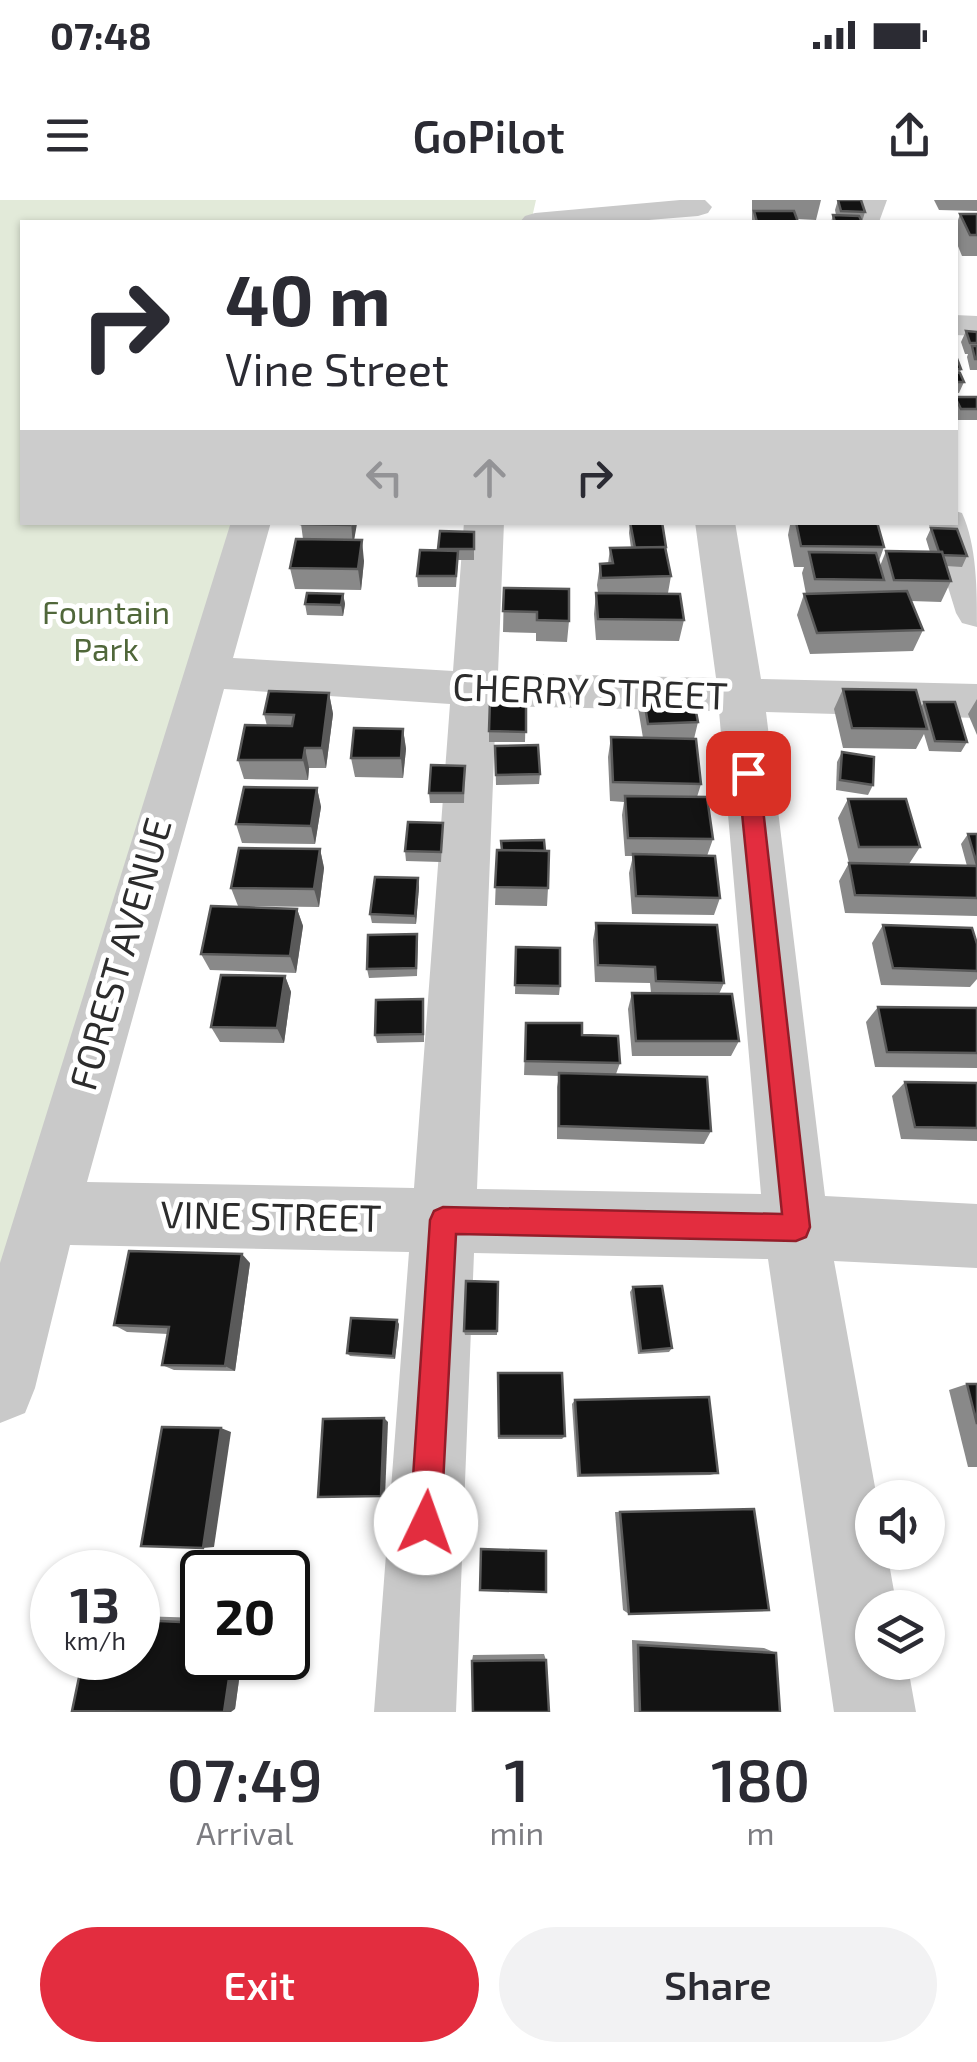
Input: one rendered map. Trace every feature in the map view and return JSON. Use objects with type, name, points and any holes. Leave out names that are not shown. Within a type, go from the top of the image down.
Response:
[{"type":"street","points":[[562,220],[698,210]]},
{"type":"street","name":"FOREST AVENUE","points":[[0,1388],[46,1214],[250,525]]},
{"type":"street","points":[[415,1712],[484,525]]},
{"type":"street","points":[[715,525],[740,697],[796,1227],[875,1712]]},
{"type":"street","points":[[949,525],[977,613]]},
{"type":"street","name":"CHERRY STREET","points":[[204,672],[474,690],[977,701]]},
{"type":"street","name":"VINE STREET","points":[[46,1214],[796,1227],[977,1236]]},
{"type":"green space","name":"Fountain Park","points":[[0,200],[536,200],[531,220],[20,220],[20,525],[250,525],[0,1388]]},
{"type":"building","points":[[838,200],[861,200],[865,212],[841,211]]},
{"type":"building","points":[[754,211],[794,211],[797,220],[756,220]]},
{"type":"building","points":[[960,214],[977,214],[977,235],[970,235]]},
{"type":"building","points":[[833,215],[859,216],[861,220],[834,220]]},
{"type":"building","points":[[966,331],[977,332],[977,343],[970,343]]},
{"type":"building","points":[[958,397],[977,397],[977,409],[961,409]]},
{"type":"building","points":[[631,525],[662,525],[666,547],[635,548]]},
{"type":"building","points":[[797,525],[878,525],[884,547],[801,546]]},
{"type":"building","points":[[931,528],[957,529],[967,556],[942,555]]},
{"type":"building","points":[[440,531],[474,532],[474,549],[438,549]]},
{"type":"building","points":[[296,539],[362,540],[358,569],[290,568]]},
{"type":"building","points":[[665,547],[671,576],[601,578],[600,564],[613,563],[610,548]]},
{"type":"building","points":[[420,550],[458,551],[456,576],[417,576]]},
{"type":"building","points":[[886,551],[942,552],[951,581],[894,580]]},
{"type":"building","points":[[809,552],[876,553],[884,580],[815,579]]},
{"type":"building","points":[[504,588],[569,589],[569,621],[537,620],[537,612],[503,611]]},
{"type":"building","points":[[907,591],[923,630],[817,633],[804,594]]},
{"type":"building","points":[[307,593],[343,594],[341,605],[305,604]]},
{"type":"building","points":[[596,593],[680,594],[684,620],[598,619]]},
{"type":"building","points":[[691,686],[698,722],[648,724],[642,688]]},
{"type":"building","points":[[843,689],[916,690],[927,729],[852,728]]},
{"type":"building","points":[[269,691],[329,693],[322,748],[305,748],[303,760],[238,760],[245,725],[292,726],[294,715],[264,714]]},
{"type":"building","points":[[490,700],[526,700],[526,732],[489,731]]},
{"type":"building","points":[[924,702],[955,702],[967,742],[935,741]]},
{"type":"building","points":[[354,728],[403,729],[401,758],[351,758]]},
{"type":"building","points":[[611,737],[696,739],[701,784],[613,782]]},
{"type":"building","points":[[538,745],[540,774],[496,775],[495,746]]},
{"type":"building","points":[[842,752],[874,757],[873,785],[840,780]]},
{"type":"building","points":[[431,765],[465,766],[463,793],[429,793]]},
{"type":"building","points":[[244,787],[317,788],[311,826],[236,824]]},
{"type":"building","points":[[625,796],[707,797],[713,839],[628,838]]},
{"type":"building","points":[[848,799],[906,799],[920,847],[859,847]]},
{"type":"building","points":[[408,822],[443,823],[441,852],[405,851]]},
{"type":"building","points":[[968,834],[977,834],[977,865]]},
{"type":"building","points":[[544,840],[545,851],[502,850],[501,841]]},
{"type":"building","points":[[239,848],[320,849],[314,889],[231,888]]},
{"type":"building","points":[[497,850],[549,851],[548,888],[495,887]]},
{"type":"building","points":[[633,854],[715,856],[720,898],[636,896]]},
{"type":"building","points":[[849,863],[977,866],[977,898],[855,895]]},
{"type":"building","points":[[375,877],[418,878],[415,916],[370,914]]},
{"type":"building","points":[[211,906],[297,909],[290,956],[201,954]]},
{"type":"building","points":[[596,923],[717,925],[724,983],[656,981],[655,967],[598,965]]},
{"type":"building","points":[[883,925],[972,928],[977,944],[977,971],[893,968]]},
{"type":"building","points":[[417,934],[416,968],[367,969],[368,935]]},
{"type":"building","points":[[516,947],[560,948],[560,986],[515,985]]},
{"type":"building","points":[[221,975],[285,976],[277,1028],[211,1027]]},
{"type":"building","points":[[632,993],[732,994],[739,1041],[636,1041]]},
{"type":"building","points":[[423,999],[423,1034],[375,1035],[376,1000]]},
{"type":"building","points":[[878,1007],[977,1008],[977,1053],[887,1052]]},
{"type":"building","points":[[526,1023],[582,1023],[582,1035],[618,1036],[620,1063],[525,1061]]},
{"type":"building","points":[[559,1073],[707,1077],[711,1131],[559,1126]]},
{"type":"building","points":[[905,1082],[977,1083],[977,1128],[915,1127]]},
{"type":"building","points":[[129,1251],[242,1254],[225,1366],[162,1365],[169,1327],[114,1325]]},
{"type":"building","points":[[466,1281],[498,1282],[497,1331],[464,1331]]},
{"type":"building","points":[[662,1286],[672,1348],[641,1351],[633,1287]]},
{"type":"building","points":[[351,1318],[397,1320],[393,1356],[347,1353]]},
{"type":"building","points":[[498,1373],[562,1373],[565,1436],[499,1436]]},
{"type":"building","points":[[967,1384],[977,1384],[977,1424]]},
{"type":"building","points":[[709,1397],[718,1473],[580,1475],[575,1400]]},
{"type":"building","points":[[384,1418],[381,1496],[318,1497],[323,1419]]},
{"type":"building","points":[[162,1427],[221,1428],[203,1548],[141,1546]]},
{"type":"building","points":[[754,1509],[769,1610],[629,1614],[620,1512]]},
{"type":"building","points":[[481,1549],[546,1551],[546,1592],[480,1590]]},
{"type":"building","points":[[160,1621],[180,1622],[180,1680],[229,1680],[224,1712],[72,1711],[78,1680],[160,1680]]},
{"type":"building","points":[[638,1645],[776,1653],[780,1712],[640,1712]]},
{"type":"building","points":[[546,1660],[549,1712],[473,1712],[472,1661]]},
{"type":"route","points":[[426,1523],[443,1220],[796,1227],[748,773]]}]
